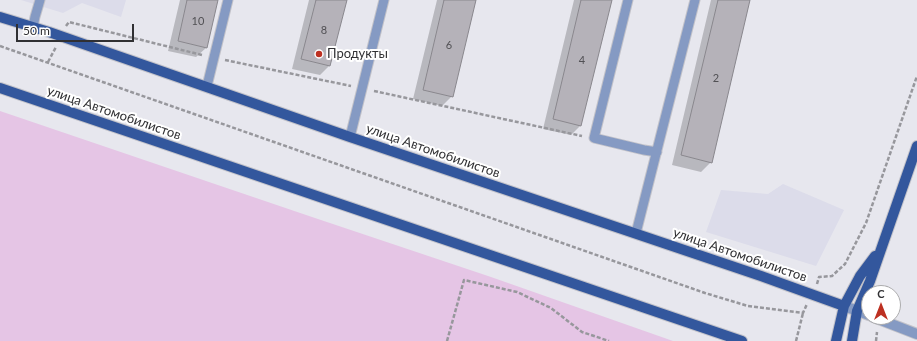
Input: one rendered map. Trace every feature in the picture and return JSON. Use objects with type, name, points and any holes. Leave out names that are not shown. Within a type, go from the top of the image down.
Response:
[{"type":"main road","name":"улица Автомобилистов","points":[[0,17],[61,36],[350,137],[761,276],[844,306]]},
{"type":"main road","name":"улица Автомобилистов","points":[[0,88],[742,341]]},
{"type":"main road","points":[[852,341],[857,311],[870,281],[917,146]]},
{"type":"main road","points":[[836,341],[844,306],[860,276],[881,248]]},
{"type":"street","name":"улица Автомобилистов","points":[[844,306],[861,312]]},
{"type":"street","points":[[894,325],[917,334]]},
{"type":"lane","points":[[33,27],[40,0]]},
{"type":"lane","points":[[207,86],[228,0]]},
{"type":"lane","points":[[350,137],[384,0]]},
{"type":"lane","points":[[628,0],[594,138],[657,152]]},
{"type":"lane","points":[[636,233],[695,0]]},
{"type":"path","points":[[48,62],[69,22],[214,58],[594,138]]},
{"type":"path","points":[[0,46],[705,293],[748,306],[803,314]]},
{"type":"path","points":[[796,341],[803,314],[819,277],[832,276],[845,264],[866,223],[917,76]]},
{"type":"path","points":[[447,341],[464,280],[517,292],[551,308],[582,332],[609,341]]},
{"type":"shaded area","points":[[21,0],[126,0],[121,17],[82,3],[63,13]]},
{"type":"shaded area","points":[[0,111],[491,277],[673,341],[0,341]]},
{"type":"shaded area","points":[[783,184],[844,210],[816,266],[706,232],[721,190],[768,194]]},
{"type":"building","points":[[187,0],[218,0],[207,48],[178,41]]},
{"type":"building","points":[[316,0],[347,0],[330,66],[301,59]]},
{"type":"building","points":[[444,0],[476,0],[453,97],[423,90]]},
{"type":"building","points":[[581,0],[612,0],[581,126],[553,119]]},
{"type":"building","points":[[718,0],[750,0],[712,163],[681,155]]},
{"type":"place","name":"Продукты","points":[[319,54]]}]
